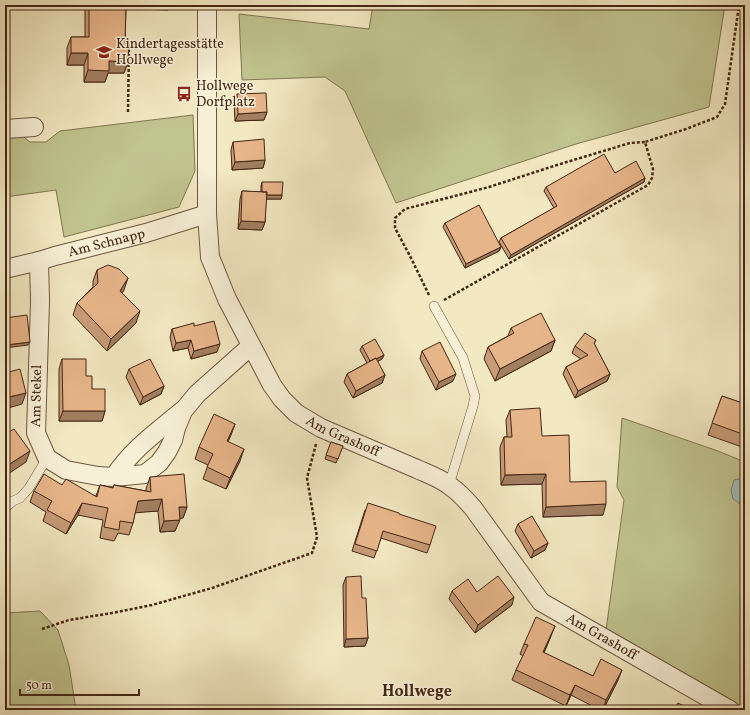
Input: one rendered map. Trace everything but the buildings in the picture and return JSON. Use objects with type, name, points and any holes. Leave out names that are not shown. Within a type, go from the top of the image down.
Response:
[{"type":"street","name":"Am Grashoff","points":[[207,5],[207,214],[210,257],[227,299],[272,385],[282,399],[296,413],[321,428],[417,468],[449,485],[473,508],[541,602],[730,710]]},
{"type":"street","points":[[5,129],[34,127]]},
{"type":"street","name":"Am Schnapp","points":[[5,269],[146,233],[207,214]]},
{"type":"street","name":"Am Stekel","points":[[39,261],[40,301],[36,433],[47,458]]},
{"type":"street","points":[[114,477],[120,468],[145,441],[183,411],[197,394],[251,346]]},
{"type":"street","points":[[47,458],[66,470],[98,476],[114,477],[145,474],[159,463],[167,452],[173,440],[183,411]]},
{"type":"lane","points":[[434,306],[463,358],[475,396],[449,485]]},
{"type":"lane","points":[[5,508],[13,501],[20,498],[29,488],[47,458]]},
{"type":"path","points":[[645,142],[653,169],[652,178],[648,185],[434,306],[395,228],[395,218],[405,209],[489,186],[630,143],[645,142],[717,117],[725,104],[739,5]]},
{"type":"path","points":[[128,112],[129,43]]},
{"type":"path","points":[[42,629],[69,620],[160,603],[212,588],[312,553],[317,537],[306,478],[321,428]]},
{"type":"green space","points":[[373,5],[725,5],[709,107],[576,144],[396,203],[345,91],[325,77],[242,80],[239,14],[369,29]]},
{"type":"green space","points":[[193,115],[195,171],[179,207],[64,237],[56,190],[5,197],[5,134],[20,134],[30,142],[46,142],[60,131]]},
{"type":"green space","points":[[622,418],[718,451],[745,462],[745,478],[734,480],[742,505],[745,505],[745,710],[606,630],[624,500],[617,487]]},
{"type":"green space","points":[[40,611],[58,630],[69,665],[76,710],[5,710],[5,613]]},
{"type":"water","points":[[745,478],[745,505],[742,505],[733,499],[731,490],[734,480]]},
{"type":"place","name":"Kindertagesstätte Hollwege","points":[[104,52]]},
{"type":"place","name":"Hollwege Dorfplatz","points":[[184,94]]},
{"type":"district","name":"Hollwege","points":[[417,692]]}]
